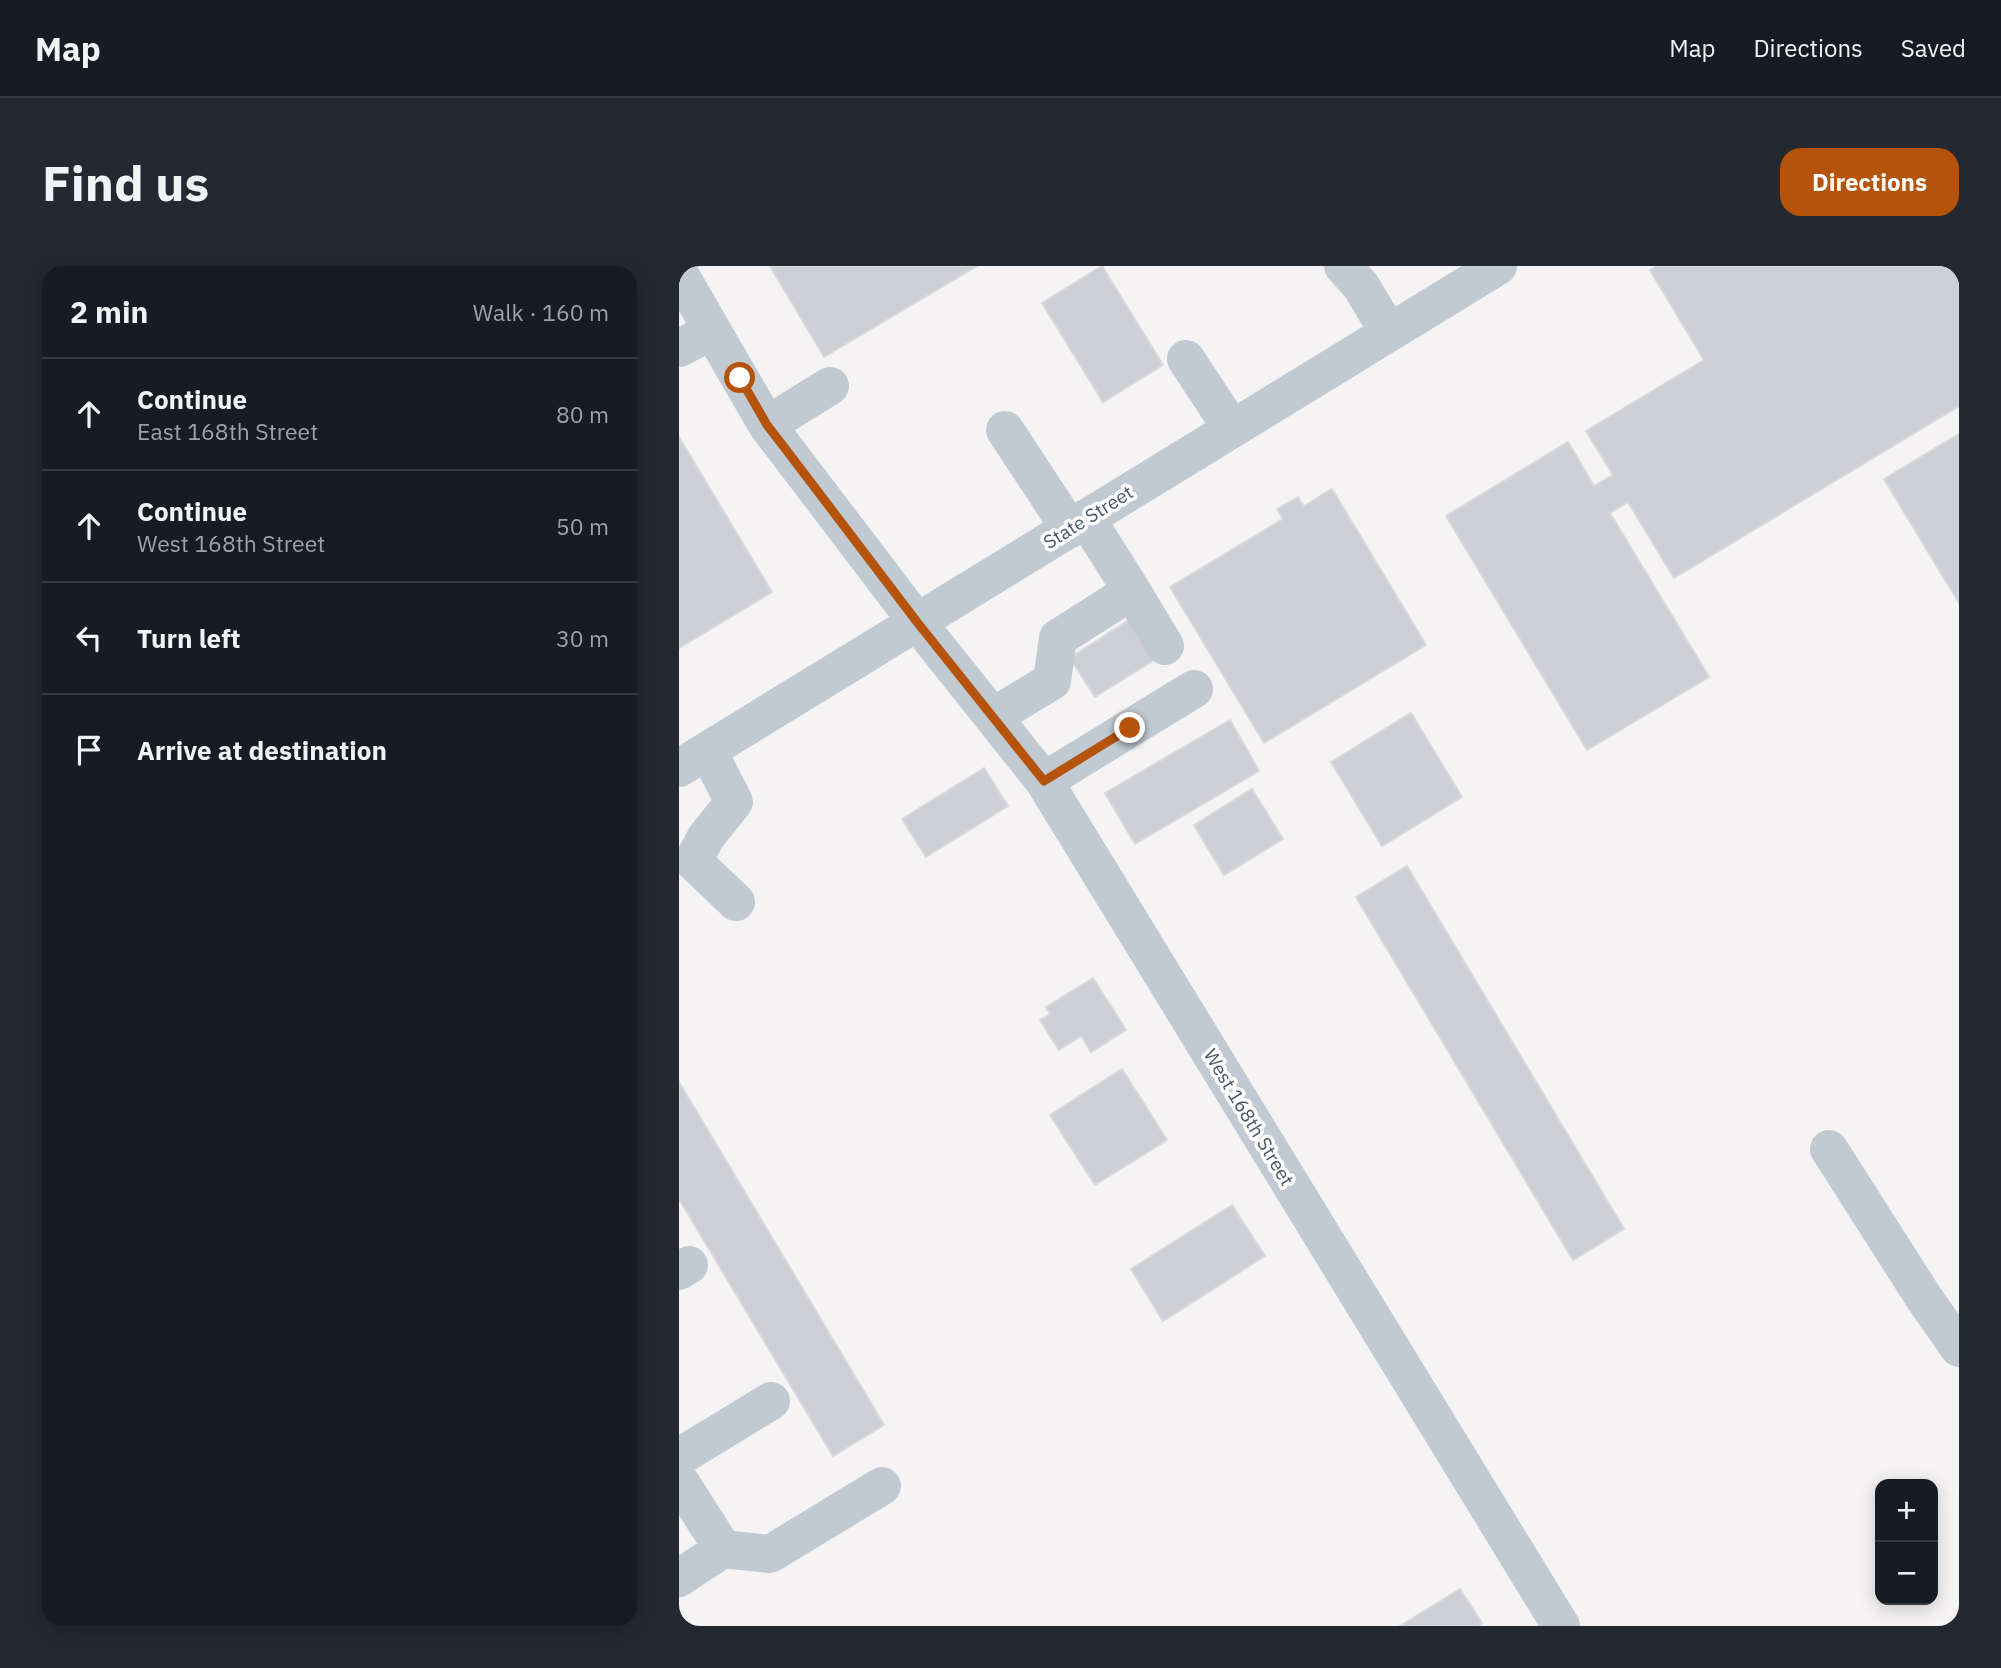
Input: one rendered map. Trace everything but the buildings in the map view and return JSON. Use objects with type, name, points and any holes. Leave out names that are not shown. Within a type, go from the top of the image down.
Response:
[{"type":"street","points":[[1343,266],[1361,286],[1389,333]]},
{"type":"street","name":"State Street","points":[[693,759],[1498,266]]},
{"type":"street","name":"West 168th Street","points":[[679,273],[696,339],[767,425],[917,622],[1044,781],[1561,1626]]},
{"type":"street","points":[[1186,359],[1232,429]]},
{"type":"street","points":[[767,425],[830,386]]},
{"type":"street","points":[[1005,430],[1132,591],[1165,646]]},
{"type":"street","points":[[994,716],[1052,681],[1059,638],[1132,591]]},
{"type":"street","points":[[1044,781],[1194,689]]},
{"type":"street","points":[[693,759],[734,802],[706,837],[693,861],[736,902]]},
{"type":"street","points":[[1829,1149],[1959,1348]]},
{"type":"street","points":[[679,1457],[771,1401]]},
{"type":"street","points":[[679,1480],[723,1549]]},
{"type":"street","points":[[679,1578],[723,1549],[770,1554],[882,1486]]},
{"type":"route","points":[[740,378],[767,425],[917,622],[1044,781],[1130,728]]}]
